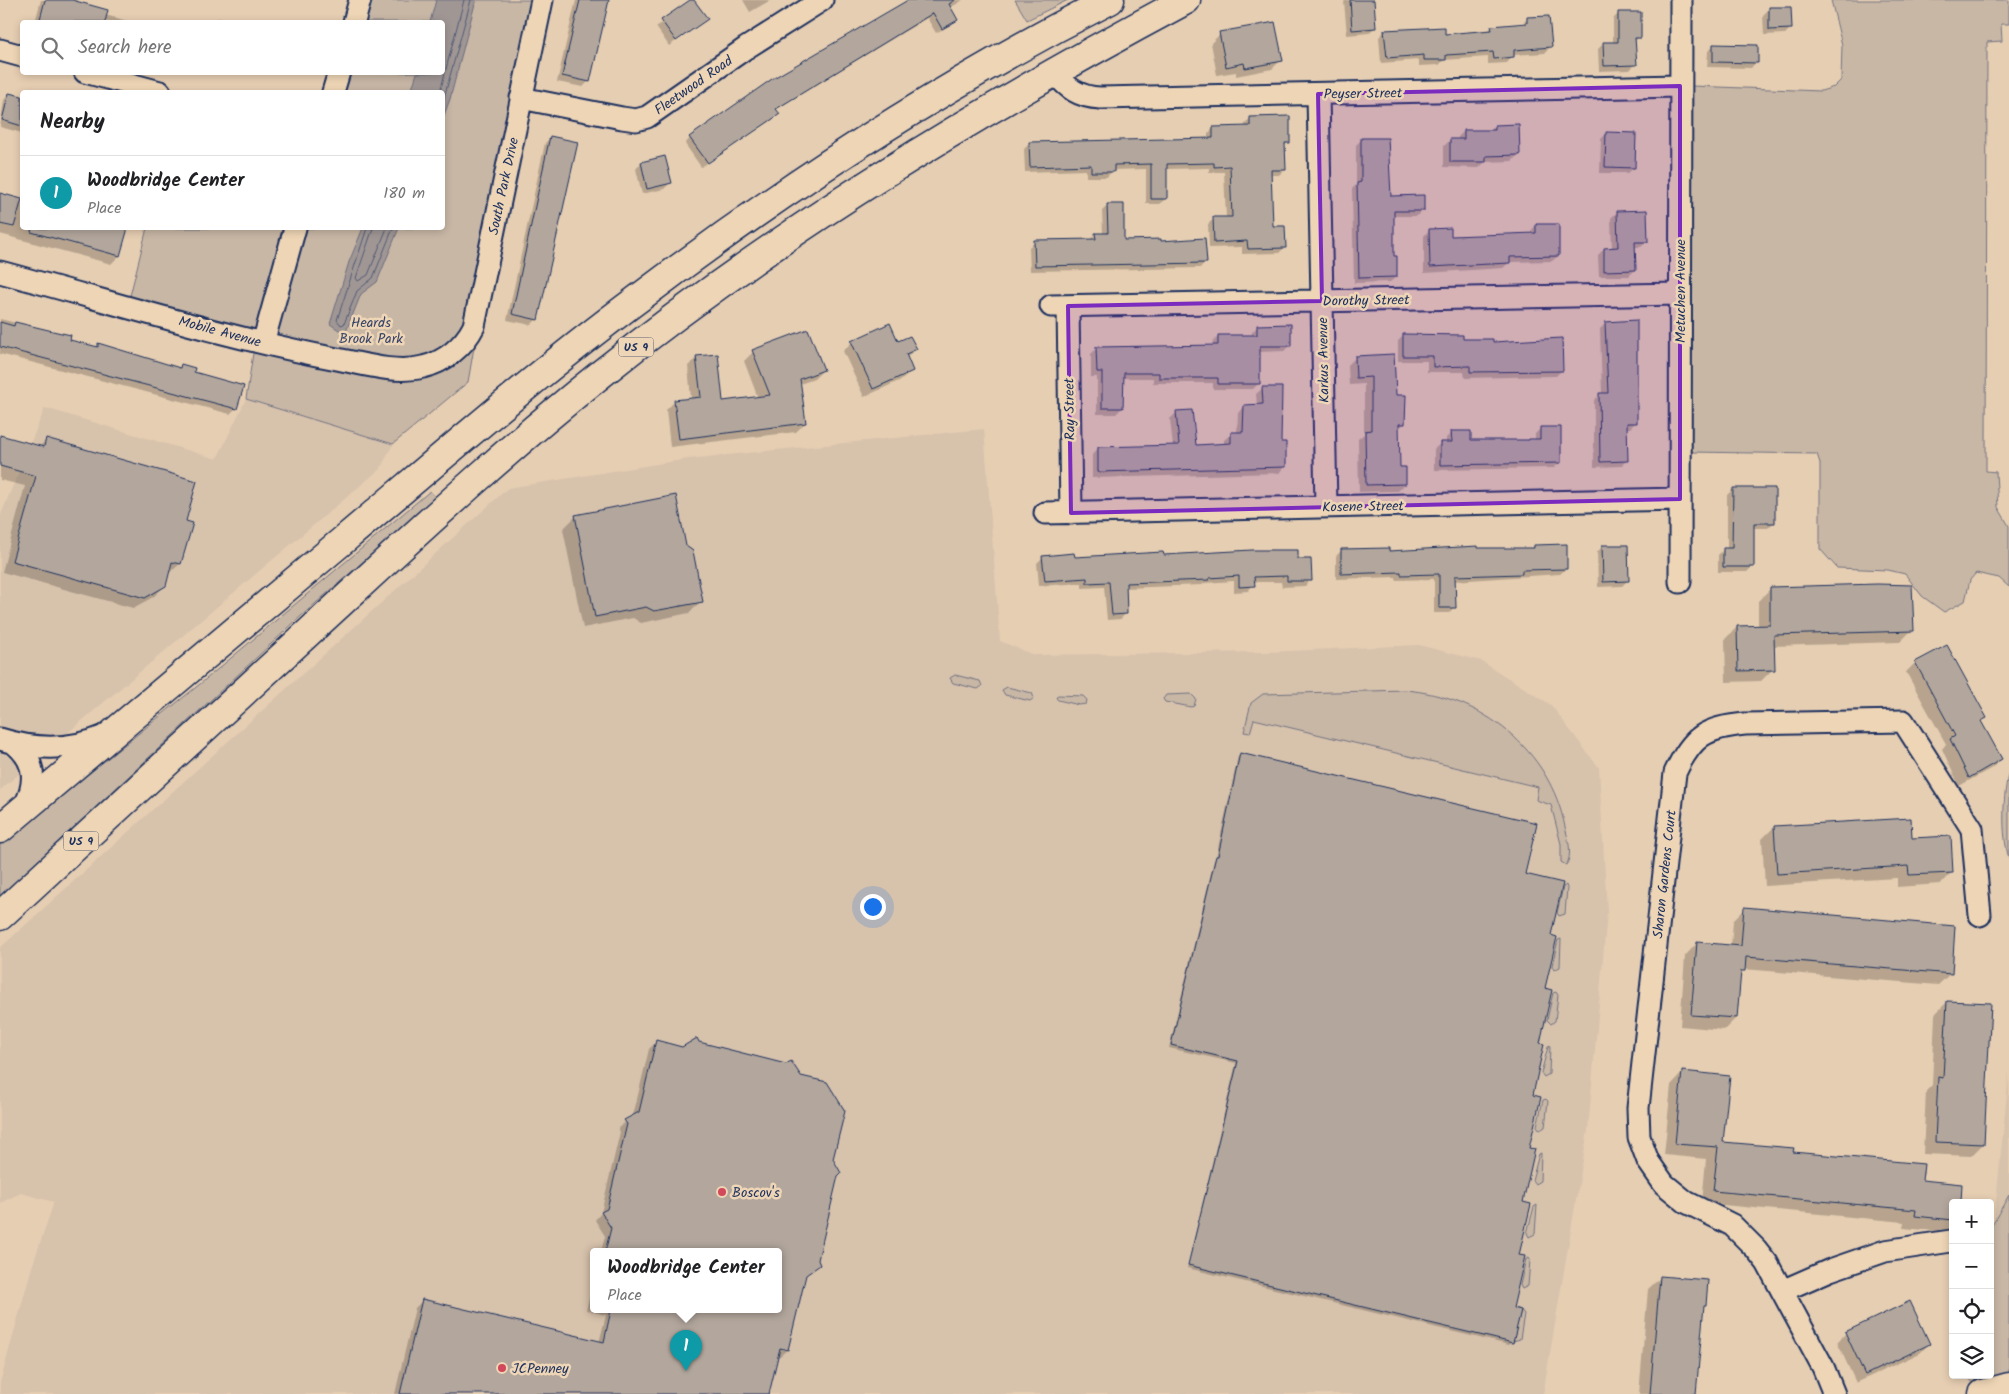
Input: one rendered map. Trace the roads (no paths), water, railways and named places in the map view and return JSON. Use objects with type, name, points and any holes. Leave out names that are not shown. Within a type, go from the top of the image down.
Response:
[{"type":"main road","name":"US 9","points":[[0,829],[529,384],[692,258],[795,186],[918,107],[1036,39],[1110,0]]},
{"type":"main road","name":"US 9","points":[[0,916],[442,510],[600,374],[707,293],[821,214],[936,142],[1054,72],[1186,0]]},
{"type":"main road","points":[[1983,1394],[2009,1387]]},
{"type":"street","points":[[355,20],[360,0]]},
{"type":"street","name":"South Park Drive","points":[[442,359],[468,339],[474,326],[542,0]]},
{"type":"street","name":"Fleetwood Road","points":[[521,98],[622,118],[636,120],[647,117],[746,48],[822,0]]},
{"type":"street","name":"Metuchen Avenue","points":[[1680,0],[1680,582]]},
{"type":"street","points":[[0,50],[20,55]]},
{"type":"street","name":"Peyser Street","points":[[1054,72],[1071,90],[1089,97],[1680,86]]},
{"type":"street","points":[[96,75],[152,90]]},
{"type":"street","points":[[334,90],[338,75]]},
{"type":"street","name":"Karkus Avenue","points":[[1318,94],[1326,507]]},
{"type":"street","points":[[263,343],[294,230]]},
{"type":"street","name":"Mobile Avenue","points":[[0,272],[263,343],[396,369],[422,367],[442,359]]},
{"type":"street","name":"Dorothy Street","points":[[1059,306],[1680,294]]},
{"type":"street","name":"Ray Street","points":[[1059,306],[1071,513]]},
{"type":"street","name":"Kosene Street","points":[[1045,513],[1680,499]]},
{"type":"street","name":"Sharon Gardens Court","points":[[1834,1394],[1823,1367],[1762,1256],[1732,1225],[1686,1202],[1664,1184],[1648,1161],[1639,1137],[1638,1108],[1675,773],[1685,750],[1701,736],[1723,726],[1903,721],[1972,829],[1980,916]]},
{"type":"street","points":[[7,742],[41,748],[70,746],[114,732]]},
{"type":"street","points":[[7,742],[28,757],[33,774],[31,794],[24,808]]},
{"type":"street","points":[[1782,1291],[1830,1270],[1885,1251],[1949,1241]]},
{"type":"street","name":"Sharon Gardens Court","points":[[1823,1367],[1849,1394]]},
{"type":"water","points":[[436,0],[476,0],[445,113],[445,90],[412,90],[416,75],[445,75],[445,20],[431,20]]},
{"type":"water","points":[[362,230],[398,230],[377,282],[361,294],[345,334],[330,324],[349,262]]},
{"type":"place","name":"Boscov's","points":[[722,1192]]},
{"type":"place","name":"JCPenney","points":[[502,1368]]},
{"type":"place","name":"Woodbridge Center","points":[[686,1371]]},
{"type":"park label","name":"Heards Brook Park","points":[[371,330]]}]
